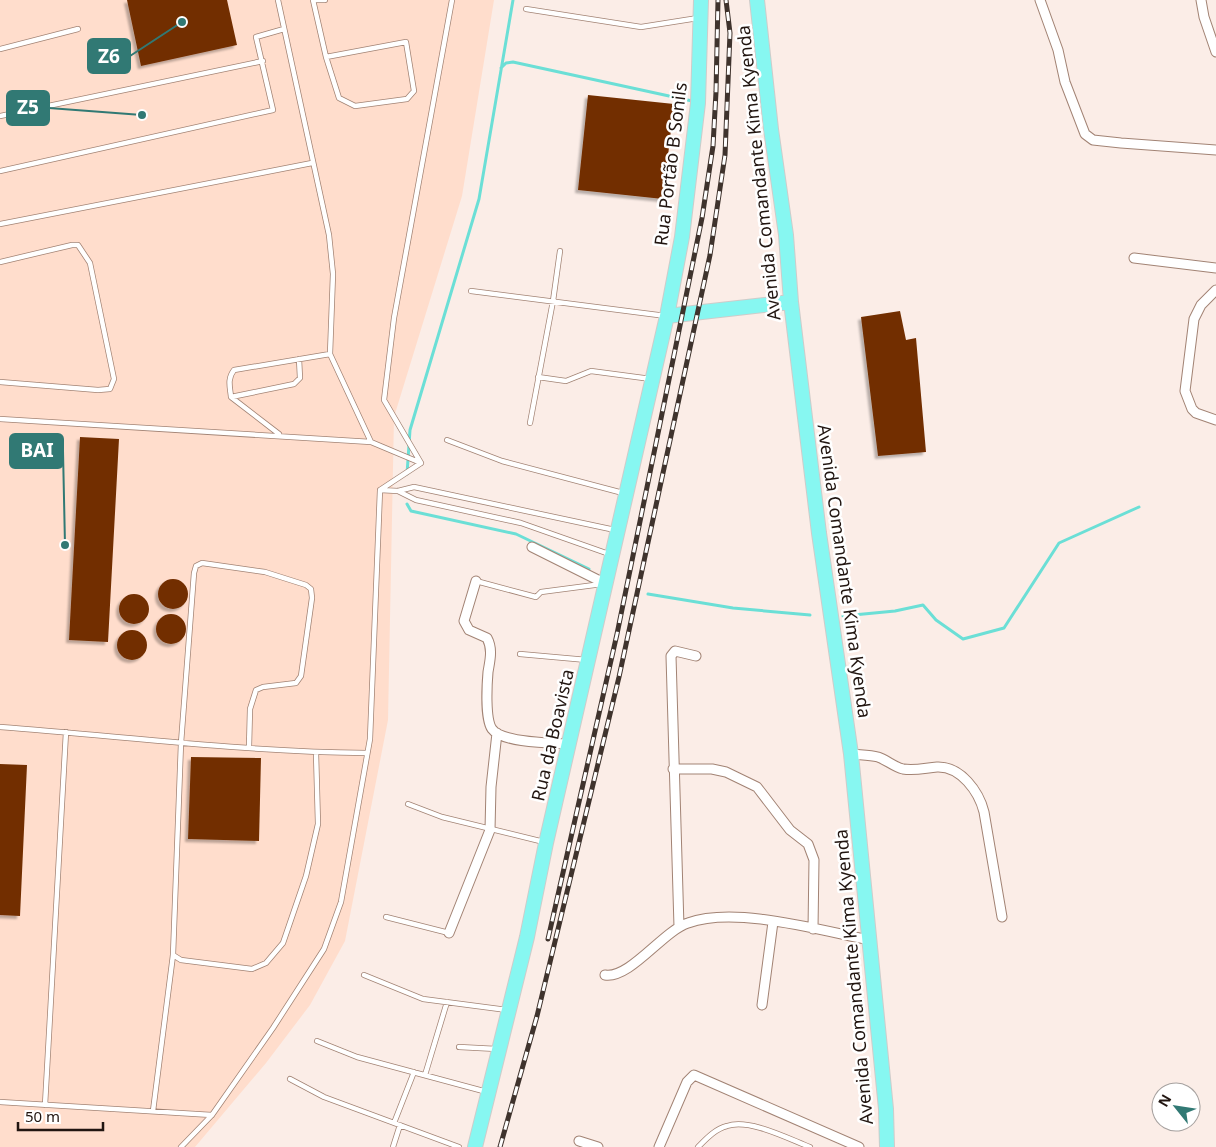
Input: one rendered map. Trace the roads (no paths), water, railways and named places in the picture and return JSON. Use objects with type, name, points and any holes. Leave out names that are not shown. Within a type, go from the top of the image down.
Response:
[{"type":"main road","name":"Rua Portão B Sonils","points":[[663,332],[682,237],[692,159],[698,103],[701,0]]},
{"type":"main road","name":"Avenida Comandante Kima Kyenda","points":[[757,0],[819,533],[851,754],[886,1109],[887,1147]]},
{"type":"main road","points":[[667,316],[791,302]]},
{"type":"main road","name":"Rua da Boavista","points":[[475,1147],[509,1010],[663,332]]},
{"type":"street","points":[[1040,0],[1058,50],[1065,82],[1086,134],[1093,140],[1216,150]]},
{"type":"street","points":[[1201,0],[1204,16],[1216,52]]},
{"type":"street","points":[[1134,258],[1216,268]]},
{"type":"street","points":[[1216,290],[1201,306],[1194,320],[1184,391],[1196,414],[1216,420]]},
{"type":"street","points":[[532,547],[606,584]]},
{"type":"street","points":[[476,581],[464,621],[469,630],[488,638],[491,647],[487,687],[491,727],[497,733],[508,738],[569,744]]},
{"type":"street","points":[[679,927],[673,769],[672,654],[675,651],[696,656]]},
{"type":"street","points":[[449,932],[490,830],[491,786],[497,733]]},
{"type":"street","points":[[851,754],[877,757],[900,768],[915,770],[940,767],[957,773],[972,786],[980,798],[984,812],[1002,917]]},
{"type":"street","points":[[673,769],[704,769],[726,772],[757,788],[790,830],[808,844],[814,860],[813,929]]},
{"type":"street","points":[[606,975],[618,974],[679,927],[699,920],[732,917],[773,922],[869,940]]},
{"type":"street","points":[[762,1005],[773,922]]},
{"type":"street","points":[[659,1147],[687,1082],[694,1075],[858,1147]]},
{"type":"street","points":[[579,1141],[598,1147]]},
{"type":"lane","points":[[278,0],[329,236],[332,265],[330,354],[371,442]]},
{"type":"lane","points":[[324,0],[313,0],[326,57],[339,98],[355,106],[406,99],[414,91],[406,42],[326,57]]},
{"type":"lane","points":[[421,463],[384,400],[394,318],[452,0]]},
{"type":"lane","points":[[526,9],[641,27],[701,18]]},
{"type":"lane","points":[[0,49],[78,29]]},
{"type":"lane","points":[[0,171],[273,110],[256,36],[284,30]]},
{"type":"lane","points":[[0,116],[263,61]]},
{"type":"lane","points":[[0,224],[312,163]]},
{"type":"lane","points":[[0,262],[72,245],[78,245],[85,252],[90,263],[114,380],[110,389],[98,390],[0,382]]},
{"type":"lane","points":[[530,423],[553,301],[560,251]]},
{"type":"lane","points":[[471,291],[667,316]]},
{"type":"lane","points":[[279,435],[231,397],[229,380],[234,370],[330,354]]},
{"type":"lane","points":[[231,397],[294,384],[300,378],[299,360]]},
{"type":"lane","points":[[538,377],[566,381],[590,371],[653,379]]},
{"type":"lane","points":[[0,419],[371,442],[421,463]]},
{"type":"lane","points":[[447,440],[502,461],[627,494]]},
{"type":"lane","points":[[380,490],[421,463]]},
{"type":"lane","points":[[380,490],[398,491],[414,487],[618,531]]},
{"type":"lane","points":[[181,1147],[212,1115],[324,949],[341,902],[370,739],[380,490]]},
{"type":"lane","points":[[398,491],[416,500],[521,523],[613,555]]},
{"type":"lane","points":[[153,1112],[173,956],[181,743],[194,573],[196,566],[202,563],[265,572],[306,585],[311,589],[312,598],[301,676],[296,684],[263,687],[256,690],[250,709],[249,748]]},
{"type":"lane","points":[[476,581],[536,597],[541,592],[606,584]]},
{"type":"lane","points":[[520,654],[588,660]]},
{"type":"lane","points":[[0,727],[249,748],[367,753]]},
{"type":"lane","points":[[45,1105],[66,732]]},
{"type":"lane","points":[[173,956],[181,960],[229,968],[252,969],[266,963],[283,943],[306,876],[318,824],[316,752]]},
{"type":"lane","points":[[408,804],[442,817],[546,842]]},
{"type":"lane","points":[[386,916],[449,932]]},
{"type":"lane","points":[[364,975],[423,999],[509,1010]]},
{"type":"lane","points":[[425,1075],[446,1002]]},
{"type":"lane","points":[[317,1041],[357,1057],[489,1093]]},
{"type":"lane","points":[[459,1047],[498,1049]]},
{"type":"lane","points":[[394,1123],[414,1072]]},
{"type":"lane","points":[[290,1079],[324,1097],[459,1147]]},
{"type":"lane","points":[[0,1102],[212,1115]]},
{"type":"lane","points":[[393,1147],[400,1125]]},
{"type":"lane","points":[[698,1147],[727,1125],[743,1125],[764,1129],[810,1147]]},
{"type":"waterway","points":[[407,474],[410,430],[479,199],[513,0]]},
{"type":"waterway","points":[[501,68],[506,63],[513,62],[692,101]]},
{"type":"waterway","points":[[407,504],[411,511],[516,534],[589,569]]},
{"type":"waterway","points":[[843,616],[895,611],[923,605],[936,620],[963,639],[1004,628],[1059,543],[1139,507]]},
{"type":"waterway","points":[[648,594],[733,608],[810,615]]},
{"type":"railway","points":[[548,939],[617,634],[702,218],[713,146],[718,0]]},
{"type":"railway","points":[[500,1147],[537,1016],[619,677],[710,255],[725,155],[730,33],[726,0]]},
{"type":"place","name":"Z6","points":[[182,22]]},
{"type":"place","name":"Z5","points":[[142,115]]},
{"type":"place","name":"BAI","points":[[65,545]]}]
